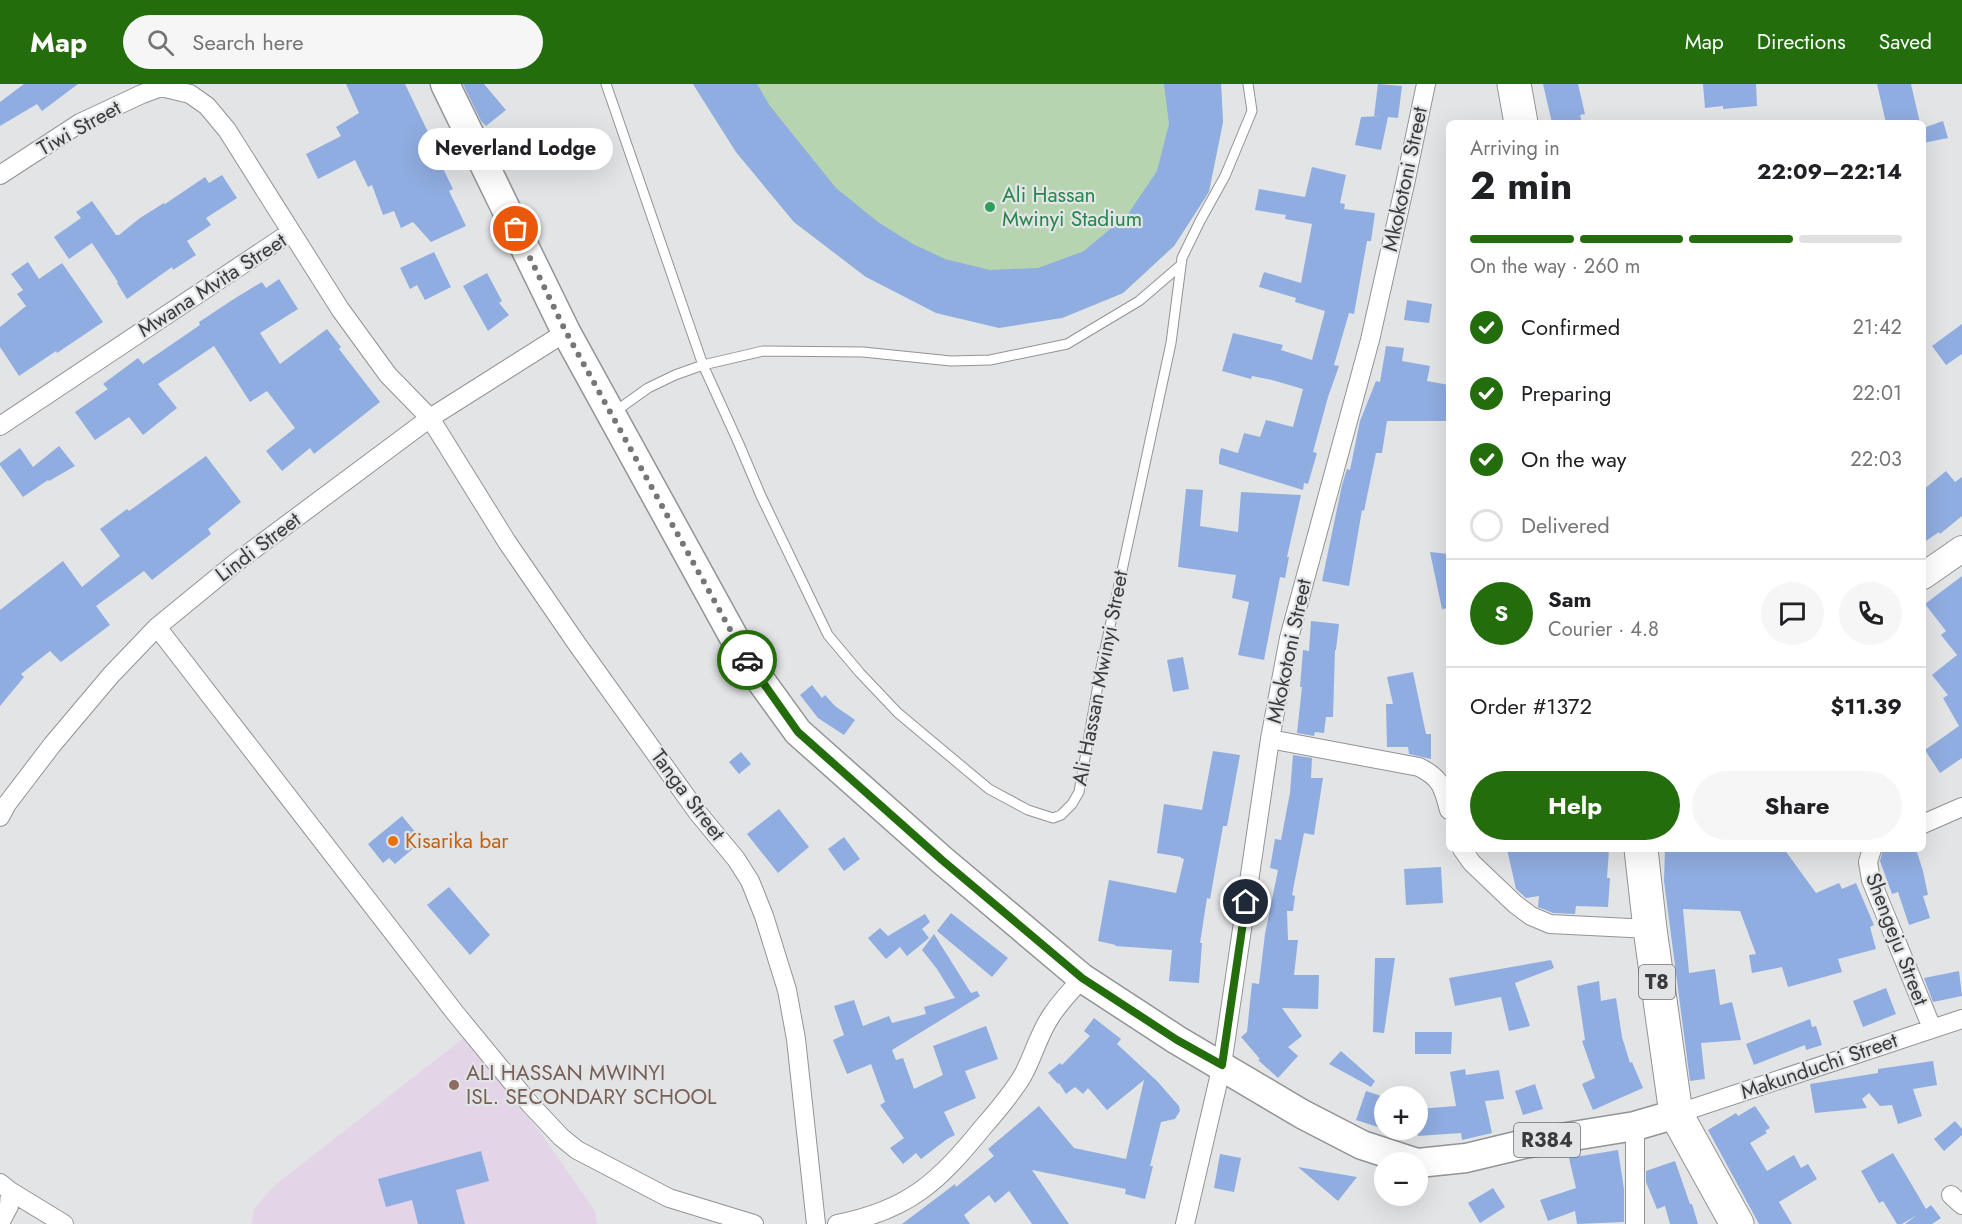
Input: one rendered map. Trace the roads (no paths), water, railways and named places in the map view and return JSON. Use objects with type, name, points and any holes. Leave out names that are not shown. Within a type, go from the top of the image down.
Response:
[{"type":"highway","points":[[1514,84],[1520,120]]},
{"type":"highway","name":"T8","points":[[1641,852],[1676,1114],[1737,1224]]},
{"type":"main road","name":"R384","points":[[445,84],[566,332],[748,663],[798,732],[942,860],[1082,978],[1177,1040],[1302,1114],[1352,1140],[1385,1152]]},
{"type":"main road","points":[[1926,574],[1962,549]]},
{"type":"main road","name":"R384","points":[[1428,1162],[1466,1158],[1524,1144],[1635,1126],[1676,1114]]},
{"type":"street","name":"Mkokotoni Street","points":[[1185,1224],[1222,1065],[1270,739],[1289,638],[1370,340],[1426,84]]},
{"type":"street","points":[[161,85],[190,94],[207,106],[227,130],[291,232]]},
{"type":"street","name":"Tiwi Street","points":[[0,175],[80,123],[161,85]]},
{"type":"street","name":"Mwana Mvita Street","points":[[0,426],[291,232],[340,309],[388,375],[430,418]]},
{"type":"street","name":"Lindi Street","points":[[2,808],[111,675],[157,627],[234,564],[430,418],[566,332]]},
{"type":"street","name":"Tanga Street","points":[[430,418],[507,542],[577,645],[750,881],[764,916],[787,990],[796,1039],[816,1224]]},
{"type":"street","points":[[157,627],[456,1014],[530,1104],[561,1137],[577,1150],[669,1198],[754,1224]]},
{"type":"street","points":[[1270,739],[1419,767],[1433,774],[1440,784],[1446,801]]},
{"type":"street","points":[[1926,823],[1962,807]]},
{"type":"street","points":[[1464,852],[1472,863],[1515,904],[1550,924],[1650,929]]},
{"type":"street","name":"Shengeju Street","points":[[1871,852],[1868,862],[1871,880],[1932,1028]]},
{"type":"street","points":[[837,1224],[866,1218],[888,1210],[934,1182],[965,1149],[1022,1076],[1052,1014],[1082,978]]},
{"type":"street","name":"Makunduchi Street","points":[[1676,1114],[1962,1019]]},
{"type":"street","points":[[1635,1126],[1635,1224]]},
{"type":"street","points":[[0,1223],[9,1206],[5,1187]]},
{"type":"street","points":[[5,1187],[64,1224]]},
{"type":"street","points":[[816,1224],[832,1224]]},
{"type":"lane","name":"Ali Hassan Mwinyi Street","points":[[606,84],[703,365],[761,496],[828,635],[898,713],[989,789],[1028,810],[1053,818],[1072,804],[1079,792],[1101,668],[1171,343],[1182,258],[1225,176],[1252,111],[1248,84]]},
{"type":"lane","name":"Ali Hassan Mwinyi Street","points":[[611,414],[648,388],[675,375],[703,365],[764,351],[863,352],[951,361],[990,360],[1067,344],[1140,301],[1181,265]]},
{"type":"place","name":"Ali Hassan Mwinyi Stadium","points":[[990,207]]},
{"type":"place","name":"Neverland Lodge","points":[[516,229]]},
{"type":"place","name":"Kisarika bar","points":[[393,841]]},
{"type":"place","name":"ALI HASSAN MWINYI ISL. SECONDARY SCHOOL","points":[[454,1085]]}]
